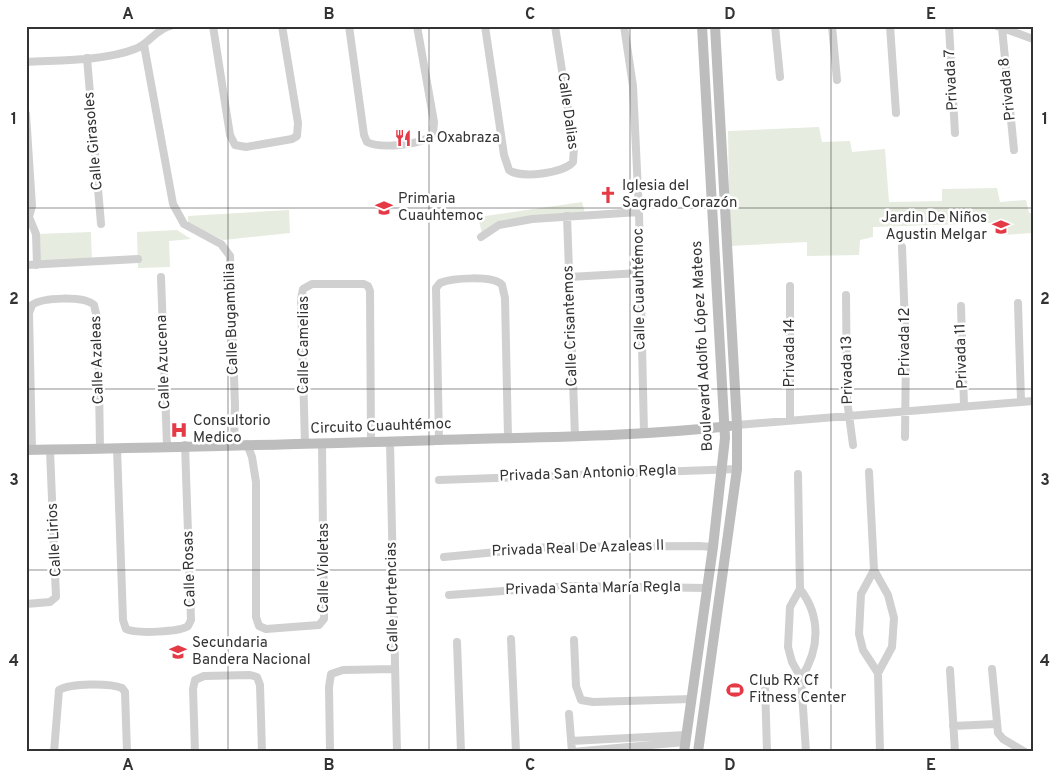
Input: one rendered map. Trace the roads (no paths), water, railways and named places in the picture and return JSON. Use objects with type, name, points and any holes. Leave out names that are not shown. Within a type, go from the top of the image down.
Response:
[{"type":"street","points":[[26,62],[87,58],[131,51],[144,44],[157,32],[170,26]]},
{"type":"street","points":[[213,26],[230,136],[236,145],[246,147],[292,139],[297,136],[298,122],[282,26]]},
{"type":"street","points":[[349,26],[364,135],[367,142],[380,146],[423,141],[433,134],[434,122],[418,26]]},
{"type":"street","name":"Calle Dalias","points":[[485,26],[504,156],[509,170],[522,175],[569,167],[574,157],[555,26]]},
{"type":"street","name":"Calle Cuauhtémoc","points":[[624,26],[633,86],[639,212],[644,433]]},
{"type":"street","name":"Boulevard Adolfo López Mateos","points":[[685,743],[723,469],[725,427],[702,26]]},
{"type":"street","name":"Boulevard Adolfo López Mateos","points":[[698,752],[737,469],[715,26]]},
{"type":"street","points":[[775,26],[780,77]]},
{"type":"street","points":[[832,26],[837,80]]},
{"type":"street","points":[[890,26],[896,113]]},
{"type":"street","name":"Privada 7","points":[[949,26],[955,133]]},
{"type":"street","points":[[1000,27],[1033,39]]},
{"type":"street","name":"Privada 8","points":[[1000,27],[1014,150]]},
{"type":"street","name":"Calle Bugambilia","points":[[144,44],[173,204],[184,224],[221,244],[230,256],[235,406],[234,445]]},
{"type":"street","name":"Calle Girasoles","points":[[87,58],[101,224]]},
{"type":"street","points":[[26,114],[32,206],[28,217],[36,234],[37,265]]},
{"type":"street","points":[[710,180],[723,180]]},
{"type":"street","points":[[481,237],[499,225],[567,216],[639,212]]},
{"type":"street","name":"Calle Crisantemos","points":[[567,216],[575,436]]},
{"type":"street","name":"Privada 12","points":[[902,247],[906,350],[905,438]]},
{"type":"street","points":[[26,265],[138,259]]},
{"type":"street","points":[[569,277],[640,273]]},
{"type":"street","name":"Calle Azucena","points":[[161,277],[167,446]]},
{"type":"street","points":[[439,440],[436,288],[440,283],[451,280],[491,279],[502,285],[505,298],[508,438]]},
{"type":"street","name":"Calle Camelias","points":[[305,444],[301,298],[304,289],[312,284],[364,284],[370,291],[371,443]]},
{"type":"street","name":"Privada 14","points":[[790,286],[790,420]]},
{"type":"street","name":"Privada 13","points":[[846,295],[849,415],[853,445]]},
{"type":"street","name":"Calle Azaleas","points":[[29,450],[29,314],[32,305],[43,300],[83,299],[94,305],[98,322],[100,448]]},
{"type":"street","points":[[1018,304],[1021,402]]},
{"type":"street","name":"Privada 11","points":[[961,306],[964,406]]},
{"type":"street","points":[[736,425],[1033,401]]},
{"type":"street","name":"Circuito Cuauhtémoc","points":[[29,450],[185,445],[371,443],[575,436],[644,433],[736,425]]},
{"type":"street","name":"Calle Hortencias","points":[[390,442],[397,752]]},
{"type":"street","name":"Calle Violetas","points":[[247,444],[252,457],[256,482],[256,617],[259,626],[266,629],[319,625],[324,619],[322,444]]},
{"type":"street","name":"Calle Rosas","points":[[117,448],[123,620],[126,629],[135,632],[180,630],[188,626],[191,620],[185,445]]},
{"type":"street","name":"Calle Lirios","points":[[26,604],[50,602],[56,597],[50,450]]},
{"type":"street","name":"Privada San Antonio Regla","points":[[439,480],[737,469]]},
{"type":"street","points":[[869,472],[874,570],[888,595],[894,618],[892,647],[878,673],[880,752]]},
{"type":"street","points":[[798,474],[800,589],[790,607],[788,647],[792,662],[802,678],[806,752]]},
{"type":"street","name":"Privada Real De Azaleas II","points":[[444,557],[549,547],[713,547]]},
{"type":"street","points":[[874,570],[861,594],[859,634],[863,650],[878,673]]},
{"type":"street","name":"Privada Santa María Regla","points":[[449,595],[572,586],[707,588]]},
{"type":"street","points":[[800,589],[808,600],[813,612],[816,628],[812,662],[802,678]]},
{"type":"street","points":[[511,639],[516,752]]},
{"type":"street","points":[[574,640],[576,686],[581,700],[593,702],[692,698]]},
{"type":"street","points":[[457,642],[461,752]]},
{"type":"street","points":[[330,752],[329,687],[331,674],[343,670],[395,669]]},
{"type":"street","points":[[992,669],[996,724],[1002,739],[1025,752]]},
{"type":"street","points":[[950,670],[955,752]]},
{"type":"street","points":[[195,752],[195,680],[204,676],[250,675],[257,677],[260,685],[262,752]]},
{"type":"street","points":[[765,683],[767,752]]},
{"type":"street","points":[[54,752],[59,690],[69,686],[112,685],[122,688],[124,692],[127,752]]},
{"type":"street","points":[[569,714],[572,752],[685,743]]},
{"type":"street","points":[[953,726],[996,724]]},
{"type":"street","points":[[571,741],[685,743]]},
{"type":"place","name":"La Oxabraza","points":[[403,138]]},
{"type":"place","name":"Iglesia del Sagrado Corazón","points":[[608,195]]},
{"type":"place","name":"Primaria Cuauhtemoc","points":[[384,208]]},
{"type":"place","name":"Jardin De Niños Agustin Melgar","points":[[1001,227]]},
{"type":"place","name":"Consultorio Medico","points":[[179,430]]},
{"type":"place","name":"Secundaria Bandera Nacional","points":[[178,652]]},
{"type":"place","name":"Club Rx Cf Fitness Center","points":[[735,690]]}]
